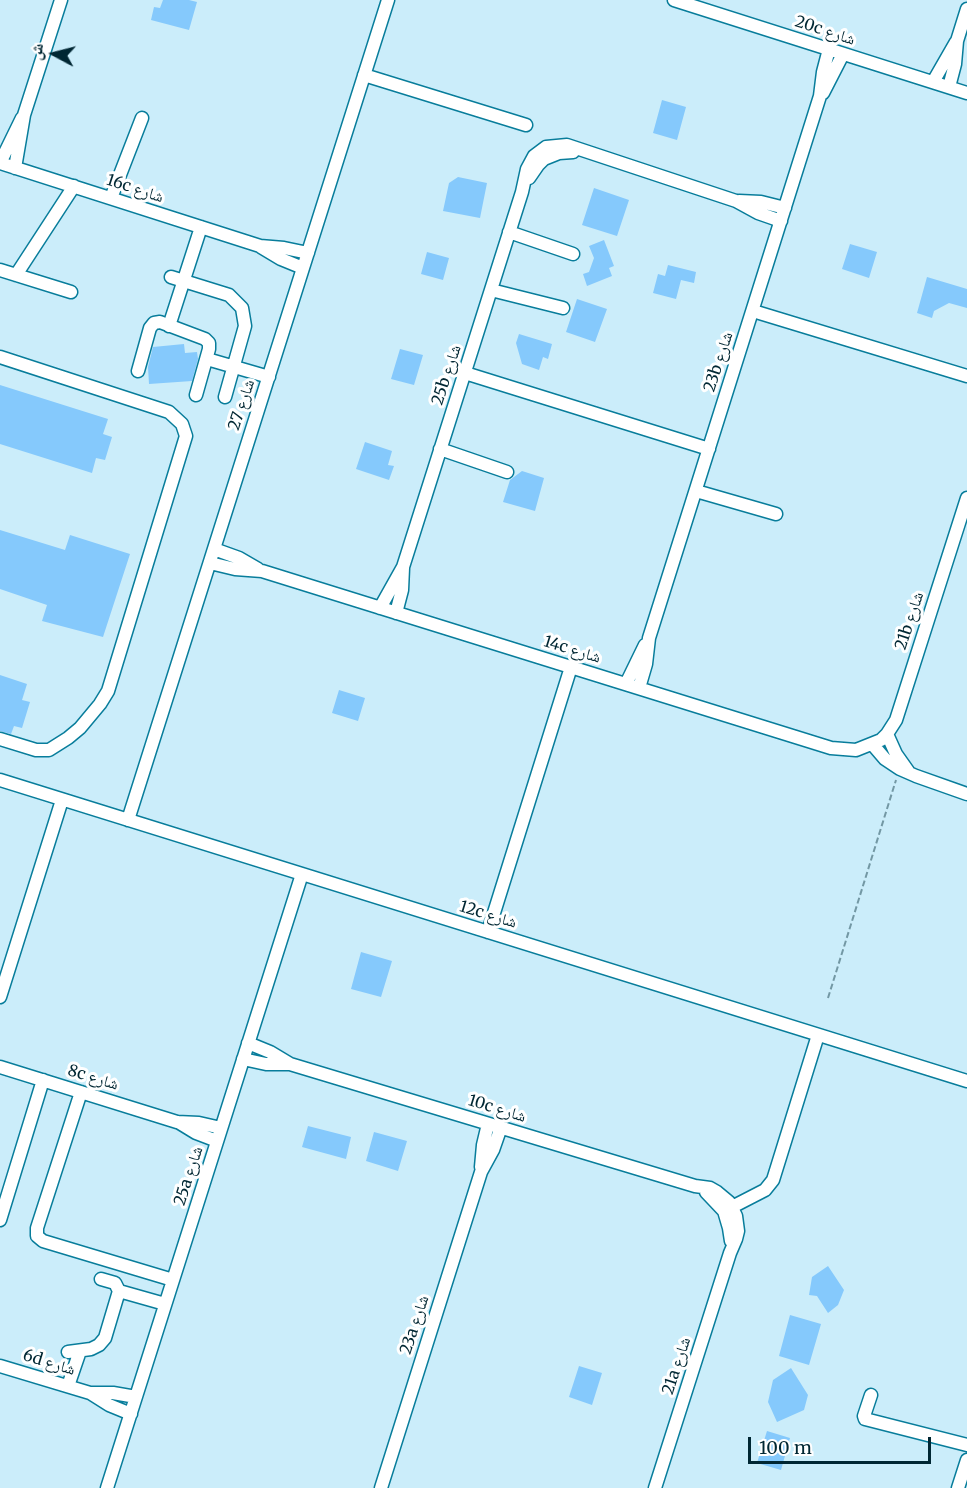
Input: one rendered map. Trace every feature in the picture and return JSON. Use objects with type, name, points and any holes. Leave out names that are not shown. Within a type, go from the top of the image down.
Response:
[{"type":"street","points":[[15,168],[24,115],[61,0]]},
{"type":"street","name":"شارع 27","points":[[128,820],[388,0]]},
{"type":"street","name":"20c شارع","points":[[682,1],[700,4],[843,54],[967,93]]},
{"type":"street","points":[[933,82],[957,40],[967,9]]},
{"type":"street","points":[[949,87],[955,64],[957,40]]},
{"type":"street","name":"23b شارع","points":[[632,686],[646,664],[649,638],[820,96],[829,49]]},
{"type":"street","name":"23b شارع","points":[[820,96],[843,54]]},
{"type":"street","points":[[364,75],[526,125]]},
{"type":"street","points":[[0,163],[24,115]]},
{"type":"street","points":[[111,198],[142,118]]},
{"type":"street","name":"25b شارع","points":[[380,608],[403,567],[522,192],[538,165],[551,155],[566,152],[589,154],[736,201],[758,213],[781,221]]},
{"type":"street","name":"16c شارع","points":[[0,163],[260,246],[308,253]]},
{"type":"street","points":[[16,275],[74,186]]},
{"type":"street","name":"25b شارع","points":[[736,201],[761,202],[785,208]]},
{"type":"street","points":[[169,326],[201,227]]},
{"type":"street","points":[[509,232],[573,254]]},
{"type":"street","name":"16c شارع","points":[[260,246],[280,259],[303,268]]},
{"type":"street","points":[[0,270],[71,292]]},
{"type":"street","points":[[171,277],[229,295],[242,308],[245,326],[225,397]]},
{"type":"street","points":[[491,290],[563,308]]},
{"type":"street","points":[[753,311],[967,376]]},
{"type":"street","points":[[138,371],[151,325],[160,322],[207,340],[210,346],[196,395]]},
{"type":"street","points":[[0,357],[169,412],[182,424],[186,436],[108,690],[100,704],[80,728],[49,750],[36,750],[0,739]]},
{"type":"street","points":[[207,359],[269,376]]},
{"type":"street","points":[[465,373],[709,449]]},
{"type":"street","points":[[440,449],[507,472]]},
{"type":"street","points":[[696,491],[776,514]]},
{"type":"street","name":"21b شارع","points":[[873,745],[887,734],[896,720],[967,498]]},
{"type":"street","name":"14c شارع","points":[[214,549],[239,558],[262,571],[839,750],[856,750],[873,745]]},
{"type":"street","name":"14c شارع","points":[[210,563],[236,569],[262,571]]},
{"type":"street","name":"25b شارع","points":[[396,613],[402,590],[403,567]]},
{"type":"street","points":[[488,932],[571,668]]},
{"type":"street","points":[[887,734],[904,771]]},
{"type":"street","points":[[873,745],[885,759],[904,771],[967,794]]},
{"type":"street","name":"12c شارع","points":[[0,780],[967,1081]]},
{"type":"street","points":[[0,997],[62,800]]},
{"type":"street","name":"25a شارع","points":[[107,1488],[302,874]]},
{"type":"street","points":[[728,1209],[765,1190],[772,1180],[818,1035]]},
{"type":"street","name":"10c شارع","points":[[248,1043],[290,1064],[717,1192],[728,1209]]},
{"type":"street","name":"10c شارع","points":[[243,1059],[266,1064],[290,1064]]},
{"type":"street","name":"8c شارع","points":[[0,1067],[177,1122],[199,1123],[221,1128]]},
{"type":"street","points":[[0,1220],[43,1080]]},
{"type":"street","points":[[81,1092],[37,1228],[37,1236],[43,1241],[173,1280]]},
{"type":"street","name":"8c شارع","points":[[177,1122],[196,1134],[217,1141]]},
{"type":"street","name":"23a شارع","points":[[481,1172],[483,1145],[488,1124]]},
{"type":"street","name":"23a شارع","points":[[381,1488],[481,1172],[493,1150],[501,1127]]},
{"type":"street","name":"21a شارع","points":[[655,1488],[730,1253],[728,1209]]},
{"type":"street","points":[[68,1386],[74,1351],[91,1349],[102,1342],[119,1291],[115,1283],[101,1279]]},
{"type":"street","points":[[119,1291],[165,1304]]},
{"type":"street","name":"6d شارع","points":[[0,1366],[90,1393],[109,1405],[131,1414]]},
{"type":"street","name":"6d شارع","points":[[90,1393],[113,1393],[136,1397]]},
{"type":"street","points":[[871,1395],[864,1416],[866,1419],[967,1445]]},
{"type":"street","points":[[958,1488],[967,1460]]},
{"type":"path","points":[[828,998],[904,771]]},
{"type":"building","points":[[163,0],[197,2],[189,30],[151,20],[154,7],[160,8]]},
{"type":"building","points":[[662,100],[686,107],[677,140],[653,133]]},
{"type":"building","points":[[458,177],[487,183],[480,218],[443,211],[449,183]]},
{"type":"building","points":[[594,188],[629,200],[617,236],[582,225]]},
{"type":"building","points":[[604,240],[614,266],[609,268],[612,276],[587,286],[583,274],[589,272],[594,258],[589,246]]},
{"type":"building","points":[[850,244],[877,252],[869,278],[842,269]]},
{"type":"building","points":[[427,252],[449,258],[443,280],[421,274]]},
{"type":"building","points":[[668,265],[696,272],[694,283],[681,280],[676,299],[653,293],[658,274],[665,276]]},
{"type":"building","points":[[927,277],[967,289],[967,308],[949,303],[934,311],[932,318],[917,313]]},
{"type":"building","points":[[577,299],[607,309],[595,342],[566,332]]},
{"type":"building","points":[[519,334],[552,344],[548,359],[543,357],[539,370],[522,364],[516,343]]},
{"type":"building","points":[[184,344],[185,353],[197,352],[198,359],[192,381],[149,384],[148,367],[153,347]]},
{"type":"building","points":[[400,349],[423,355],[414,385],[391,379]]},
{"type":"building","points":[[0,385],[108,419],[103,434],[112,437],[105,460],[96,458],[92,473],[0,444]]},
{"type":"building","points":[[365,442],[392,451],[388,465],[394,466],[389,480],[356,469]]},
{"type":"building","points":[[522,471],[544,478],[535,511],[503,502],[510,480]]},
{"type":"building","points":[[0,530],[65,550],[70,535],[130,554],[103,637],[42,621],[47,605],[0,589]]},
{"type":"building","points":[[0,675],[27,684],[22,700],[30,702],[22,728],[14,726],[11,734],[0,731]]},
{"type":"building","points":[[339,690],[365,698],[358,721],[332,713]]},
{"type":"building","points":[[361,952],[392,961],[381,997],[351,989]]},
{"type":"building","points":[[308,1126],[351,1137],[346,1159],[302,1147]]},
{"type":"building","points":[[374,1132],[407,1141],[398,1171],[366,1161]]},
{"type":"building","points":[[828,1266],[844,1290],[838,1305],[828,1313],[817,1296],[809,1295],[812,1277]]},
{"type":"building","points":[[790,1315],[821,1324],[809,1365],[779,1356]]},
{"type":"building","points":[[579,1366],[602,1373],[592,1405],[569,1397]]},
{"type":"building","points":[[791,1368],[808,1395],[804,1410],[777,1422],[768,1402],[773,1380]]},
{"type":"building","points":[[767,1431],[790,1438],[781,1470],[757,1463]]}]
